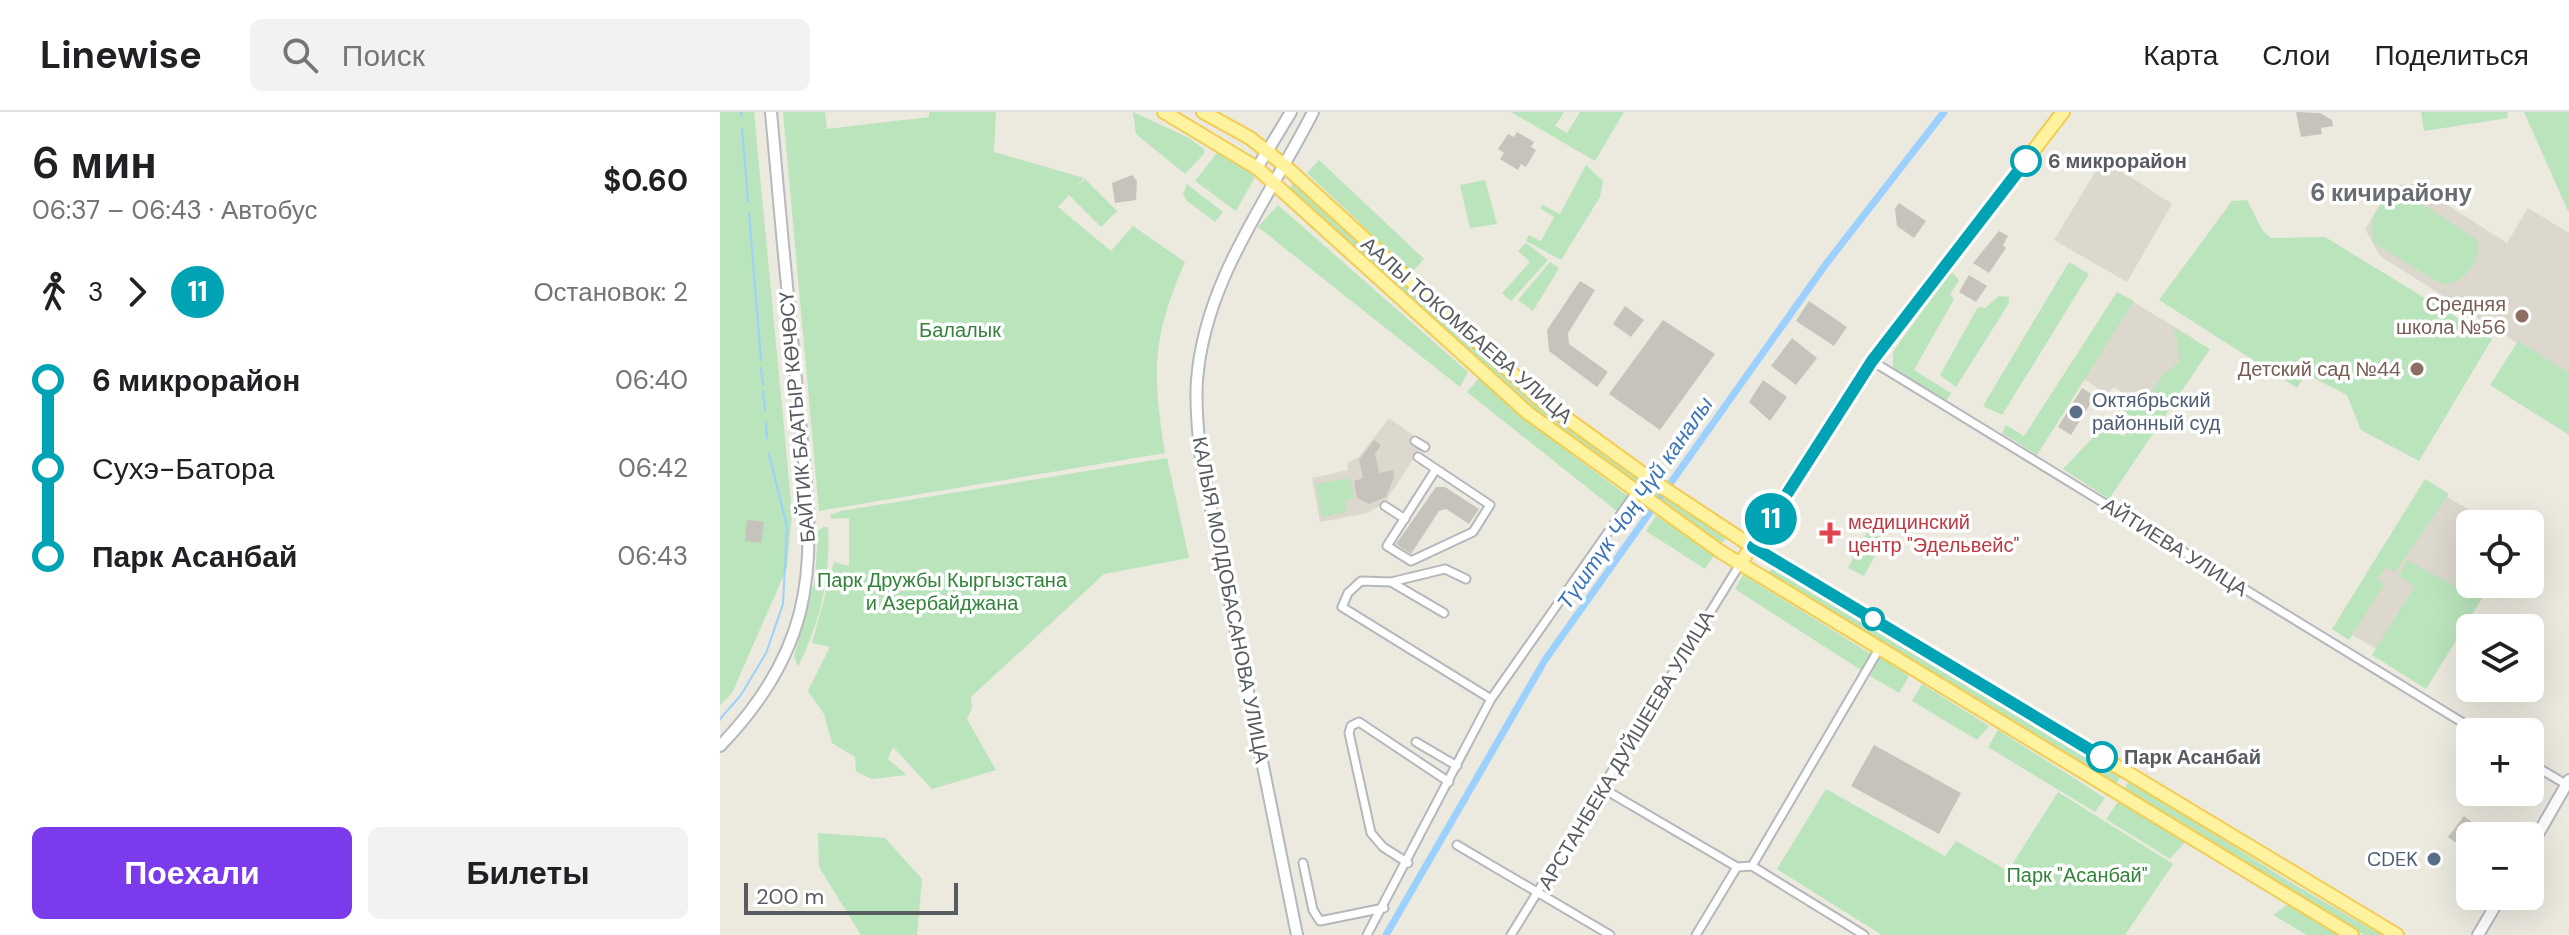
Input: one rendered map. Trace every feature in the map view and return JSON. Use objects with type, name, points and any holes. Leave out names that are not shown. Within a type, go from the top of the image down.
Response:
[{"type":"main road","name":"БАЙТИК БААТЫР КӨЧӨСҮ","points":[[720,746],[748,714],[785,655],[799,614],[807,571],[806,488],[771,112]]},
{"type":"main road","name":"ААЛЫ ТОКОМБАЕВА УЛИЦА","points":[[1164,112],[1257,168],[1528,413],[1740,564],[2352,935]]},
{"type":"main road","name":"ААЛЫ ТОКОМБАЕВА УЛИЦА","points":[[1203,112],[1268,152],[1540,399],[1653,481],[1753,547],[2397,935]]},
{"type":"main road","points":[[1257,168],[1291,112]]},
{"type":"main road","name":"КАЛЫЯ МОЛДОБАСАНОВА УЛИЦА","points":[[1297,935],[1200,453],[1196,405],[1199,361],[1209,315],[1229,265],[1313,112]]},
{"type":"main road","points":[[1740,564],[1872,361],[2063,112]]},
{"type":"main road","points":[[2544,824],[2568,784]]},
{"type":"main road","points":[[2478,935],[2493,910]]},
{"type":"street","name":"АЙТИЕВА УЛИЦА","points":[[1872,361],[2456,719]]},
{"type":"street","points":[[1415,441],[1425,447]]},
{"type":"street","points":[[1418,457],[1436,469],[1490,505],[1473,532],[1411,561],[1387,546],[1436,469]]},
{"type":"street","points":[[1367,935],[1408,863],[1491,699],[1640,493]]},
{"type":"street","points":[[1385,506],[1405,519]]},
{"type":"street","name":"АРСТАНБЕКА ДУЙШЕЕВА УЛИЦА","points":[[1511,935],[1740,564]]},
{"type":"street","points":[[1466,579],[1445,569],[1391,582],[1356,583],[1342,607],[1491,699]]},
{"type":"street","points":[[1391,582],[1444,613]]},
{"type":"street","points":[[1752,866],[1879,649]]},
{"type":"street","points":[[1408,863],[1383,847],[1371,833],[1349,733],[1351,726],[1358,721],[1449,782]]},
{"type":"street","points":[[1416,742],[1457,766]]},
{"type":"street","points":[[2544,771],[2568,784]]},
{"type":"street","points":[[1602,788],[1737,867],[1752,866],[1864,935]]},
{"type":"street","points":[[1457,845],[1610,935]]},
{"type":"street","points":[[1303,863],[1313,910],[1320,921],[1384,908]]},
{"type":"street","points":[[1696,935],[1737,867]]},
{"type":"shaded area","points":[[2103,159],[2172,204],[2127,282],[2054,240]]},
{"type":"shaded area","name":"Средняя школа №56","points":[[2414,184],[2507,243],[2528,208],[2569,233],[2569,376],[2380,256],[2365,229],[2392,185]]},
{"type":"shaded area","points":[[2125,297],[2195,339],[2150,409],[2114,387],[2107,394],[2076,374]]},
{"type":"shaded area","points":[[1389,418],[1424,443],[1384,504],[1367,513],[1320,522],[1312,478],[1348,470],[1347,463],[1359,457]]},
{"type":"shaded area","points":[[2429,486],[2469,510],[2456,510],[2456,595],[2413,670],[2340,628]]},
{"type":"green space","points":[[720,112],[754,112],[792,512],[787,568],[732,693],[720,705]]},
{"type":"green space","name":"Балалык","points":[[783,112],[825,112],[827,129],[929,117],[929,112],[996,112],[994,152],[1084,178],[1076,187],[1085,179],[1117,211],[1101,227],[1069,195],[1058,207],[1111,251],[1133,226],[1185,262],[1166,312],[1158,356],[1158,400],[1165,453],[819,511]]},
{"type":"green space","points":[[1133,112],[1189,138],[1204,149],[1204,154],[1185,174],[1136,134]]},
{"type":"green space","points":[[1511,112],[1564,112],[1555,126],[1567,133],[1580,112],[1624,112],[1595,161]]},
{"type":"green space","points":[[2421,112],[2507,112],[2508,118],[2424,131]]},
{"type":"green space","points":[[2524,112],[2569,112],[2569,211],[2567,209]]},
{"type":"green space","points":[[1217,153],[1240,164],[1255,177],[1236,211],[1195,181]]},
{"type":"green space","points":[[1319,160],[1424,259],[1412,272],[1307,173]]},
{"type":"green space","points":[[1586,165],[1603,181],[1600,197],[1561,260],[1526,241],[1529,235],[1541,241],[1554,217],[1540,208],[1543,205],[1560,214]]},
{"type":"green space","points":[[1485,180],[1497,224],[1470,228],[1460,185]]},
{"type":"green space","points":[[1187,184],[1223,212],[1215,222],[1187,201],[1183,194]]},
{"type":"green space","points":[[1293,184],[1537,403],[1726,538],[1722,543],[1530,407],[1289,189]]},
{"type":"green space","points":[[2398,195],[2409,196],[2475,238],[2477,255],[2465,276],[2442,284],[2375,244],[2372,228],[2375,214],[2384,202]]},
{"type":"green space","points":[[2247,200],[2263,231],[2271,238],[2325,237],[2492,339],[2419,461],[2361,430],[2347,395],[2306,374],[2297,388],[2159,300],[2232,201]]},
{"type":"green space","points":[[1278,205],[1468,372],[1460,387],[1258,227]]},
{"type":"green space","points":[[1526,243],[1548,260],[1511,301],[1502,293],[1530,262],[1518,251]]},
{"type":"green space","points":[[1550,262],[1559,268],[1533,311],[1518,300]]},
{"type":"green space","points":[[2069,262],[2089,274],[2002,415],[1983,406]]},
{"type":"green space","points":[[1951,271],[1959,280],[1950,295],[1954,299],[1914,370],[1951,393],[1946,401],[1893,368],[1893,352]]},
{"type":"green space","points":[[2117,292],[2134,301],[2037,455],[2002,433],[2006,425],[2024,436]]},
{"type":"green space","points":[[1999,296],[2009,297],[2009,303],[1956,387],[1940,375],[1978,307],[1985,308]]},
{"type":"green space","points":[[2172,327],[2210,349],[2109,499],[2063,469],[2103,427],[2123,436],[2128,432],[2131,417],[2111,401],[2121,396],[2144,404],[2162,376],[2179,362],[2178,341]]},
{"type":"green space","points":[[2518,341],[2569,373],[2569,435],[2490,385]]},
{"type":"green space","points":[[1479,378],[1520,416],[1645,509],[1633,524],[1467,392]]},
{"type":"green space","name":"Парк Дружбы Кыргызстана и Азербайджана","points":[[1167,458],[1189,558],[1104,574],[971,697],[972,708],[967,719],[996,770],[932,789],[893,747],[888,759],[907,775],[871,779],[856,771],[855,757],[832,743],[824,714],[808,691],[830,647],[812,643],[834,562],[849,566],[849,518],[831,519],[830,515]]},
{"type":"green space","points":[[1350,478],[1354,498],[1345,500],[1347,512],[1322,517],[1316,484]]},
{"type":"green space","points":[[2425,479],[2449,494],[2395,572],[2386,567],[2378,579],[2384,585],[2349,640],[2332,629]]},
{"type":"green space","points":[[1656,516],[1715,554],[1705,569],[1646,531]]},
{"type":"green space","points":[[828,527],[826,582],[818,616],[798,667],[794,656],[815,579],[818,531]]},
{"type":"green space","points":[[1868,530],[1884,539],[1864,576],[1848,568]]},
{"type":"green space","points":[[2407,560],[2456,587],[2456,598],[2482,598],[2472,614],[2456,614],[2456,641],[2426,689],[2372,655],[2415,586],[2399,576]]},
{"type":"green space","points":[[1775,568],[2120,776],[2117,783],[1938,681],[1766,573]]},
{"type":"green space","points":[[1743,575],[1871,654],[1861,670],[1735,589]]},
{"type":"green space","points":[[1880,657],[1909,676],[1899,693],[1870,676]]},
{"type":"green space","points":[[1922,684],[1989,726],[1977,740],[1912,701]]},
{"type":"green space","points":[[1998,730],[2105,798],[2095,812],[1988,747]]},
{"type":"green space","points":[[2129,780],[2290,882],[2382,935],[2364,935],[2125,789]]},
{"type":"green space","name":"Парк \"Асанбай\"","points":[[1826,789],[1945,856],[1956,841],[2008,871],[2058,792],[2173,864],[2125,935],[1882,935],[1777,869]]},
{"type":"green space","points":[[2118,802],[2185,842],[2170,859],[2106,819]]},
{"type":"green space","points":[[818,833],[885,838],[922,879],[917,935],[861,935],[819,867]]},
{"type":"green space","points":[[2287,905],[2340,935],[2307,935],[2273,915]]},
{"type":"building","points":[[2296,112],[2320,113],[2332,120],[2333,126],[2321,128],[2322,134],[2301,137]]},
{"type":"building","points":[[1517,132],[1534,142],[1531,147],[1536,150],[1526,167],[1521,164],[1518,170],[1500,159],[1504,153],[1498,149],[1508,134],[1514,137]]},
{"type":"building","points":[[1132,175],[1137,181],[1136,200],[1115,203],[1112,183]]},
{"type":"building","points":[[1899,203],[1926,221],[1914,238],[1897,226],[1895,209]]},
{"type":"building","points":[[1999,231],[2008,236],[2003,245],[2006,248],[1989,273],[1973,263]]},
{"type":"building","points":[[1969,275],[1987,286],[1976,302],[1959,292]]},
{"type":"building","points":[[1580,281],[1595,290],[1568,333],[1569,344],[1608,372],[1597,387],[1549,351],[1547,330]]},
{"type":"building","points":[[1809,301],[1847,327],[1834,346],[1796,321]]},
{"type":"building","points":[[1625,306],[1644,320],[1631,337],[1613,324]]},
{"type":"building","points":[[1663,320],[1715,354],[1660,430],[1609,394]]},
{"type":"building","points":[[1792,338],[1817,358],[1796,385],[1771,366]]},
{"type":"building","points":[[1763,380],[1787,397],[1770,421],[1749,402]]},
{"type":"building","name":"Октябрьский районный суд","points":[[2082,388],[2095,396],[2071,435],[2058,427]]},
{"type":"building","points":[[1374,440],[1381,445],[1375,454],[1379,473],[1393,470],[1394,477],[1386,497],[1369,504],[1357,498],[1354,481],[1363,478],[1359,460]]},
{"type":"building","points":[[1436,487],[1445,487],[1479,509],[1469,524],[1446,509],[1439,511],[1411,554],[1396,544]]},
{"type":"building","points":[[747,520],[764,522],[761,543],[745,541]]},
{"type":"building","points":[[1874,745],[1961,793],[1939,834],[1851,786]]},
{"type":"building","points":[[2456,826],[2456,843],[2448,837]]},
{"type":"waterway","name":"Түштүк Чоң Чүй каналы","points":[[1386,935],[1545,660],[1826,264],[1944,112]]},
{"type":"waterway","points":[[742,129],[748,201]]},
{"type":"waterway","points":[[749,213],[761,360]]},
{"type":"waterway","points":[[761,368],[763,384]]},
{"type":"waterway","points":[[763,391],[765,410]]},
{"type":"waterway","points":[[766,423],[767,438]]},
{"type":"waterway","points":[[720,719],[741,695],[766,653],[783,604],[787,527],[769,454]]},
{"type":"bus line","name":"11","points":[[2026,161],[1872,361],[1753,547],[2102,757]]},
{"type":"place","name":"6 микрорайон","points":[[2026,161]]},
{"type":"place","name":"Средняя школа №56","points":[[2522,316]]},
{"type":"place","name":"Детский сад №44","points":[[2417,369]]},
{"type":"place","name":"Октябрьский районный суд","points":[[2076,412]]},
{"type":"place","name":"медицинский центр \"Эдельвейс\"","points":[[1830,533]]},
{"type":"place","name":"Парк Асанбай","points":[[2102,757]]},
{"type":"place","name":"CDEK","points":[[2434,859]]},
{"type":"district","name":"6 кичирайону","points":[[2391,192]]}]
